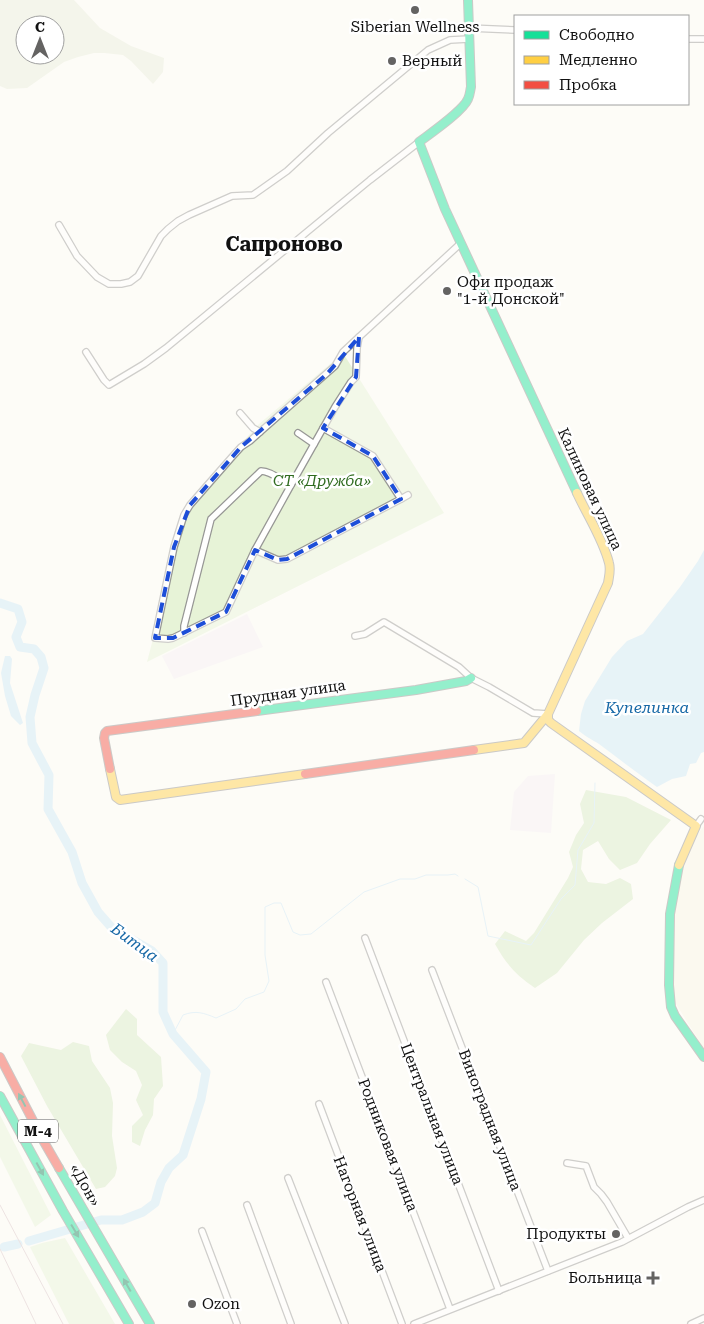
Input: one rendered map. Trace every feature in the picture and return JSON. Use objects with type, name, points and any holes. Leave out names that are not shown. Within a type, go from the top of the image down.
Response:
[{"type":"main road","points":[[419,142],[458,111],[469,98],[471,87],[468,0]]},
{"type":"main road","name":"Калиновая улица","points":[[107,731],[104,738],[116,797],[120,800],[524,742],[548,714],[608,583],[609,562],[445,209],[419,142]]},
{"type":"main road","name":"Прудная улица","points":[[107,731],[416,690],[466,681],[471,678]]},
{"type":"main road","points":[[548,714],[548,720],[551,723],[699,822],[678,866],[670,914],[669,985],[671,1007],[675,1016],[704,1057]]},
{"type":"main road","name":"«Дон»","points":[[0,1057],[44,1142],[150,1324]]},
{"type":"main road","name":"М-4","points":[[0,1096],[63,1211],[129,1324]]},
{"type":"street","points":[[469,28],[514,30]]},
{"type":"street","points":[[59,225],[77,256],[97,277],[109,284],[130,282],[138,276],[161,236],[178,221],[189,214],[232,196],[253,195],[287,171],[328,133],[428,50],[450,40],[469,39]]},
{"type":"street","points":[[689,39],[704,40]]},
{"type":"street","points":[[86,352],[109,385],[144,364],[188,331],[370,180],[419,142]]},
{"type":"street","points":[[359,337],[356,348],[356,378],[346,390],[290,485],[255,550],[226,612],[168,640],[155,638],[162,597],[180,523],[190,505],[241,448],[335,366],[343,352],[359,337],[461,243]]},
{"type":"street","points":[[240,413],[253,428],[260,432]]},
{"type":"street","points":[[323,428],[373,456],[400,499]]},
{"type":"street","points":[[298,432],[314,444]]},
{"type":"street","points":[[184,633],[211,519],[261,471],[265,471],[290,485]]},
{"type":"street","points":[[255,550],[278,560],[287,558],[408,495]]},
{"type":"street","points":[[355,636],[365,634],[384,622],[459,667],[471,678],[533,713],[548,714]]},
{"type":"street","name":"Центральная улица","points":[[365,938],[499,1291]]},
{"type":"street","name":"Виноградная улица","points":[[432,970],[548,1271]]},
{"type":"street","name":"Родниковая улица","points":[[326,982],[450,1309]]},
{"type":"street","name":"Нагорная улица","points":[[319,1104],[402,1324]]},
{"type":"street","points":[[567,1163],[586,1166],[594,1187],[601,1194],[628,1238]]},
{"type":"street","points":[[288,1178],[345,1324]]},
{"type":"street","points":[[414,1324],[628,1238],[704,1200]]},
{"type":"street","points":[[247,1205],[291,1324]]},
{"type":"street","points":[[202,1231],[236,1324]]},
{"type":"street","points":[[691,1324],[704,1318]]},
{"type":"highlighted area","points":[[359,337],[356,377],[323,428],[373,456],[401,499],[287,559],[278,560],[255,550],[226,612],[173,638],[155,638],[174,547],[190,505],[241,447],[327,374]]},
{"type":"shaded area","points":[[247,614],[263,647],[174,679],[162,656]]},
{"type":"shaded area","points":[[555,774],[551,833],[510,830],[514,792],[528,776]]},
{"type":"shaded area","points":[[704,826],[704,1049],[673,999],[672,917],[680,870],[689,845]]},
{"type":"green space","points":[[0,0],[74,0],[100,28],[131,46],[164,58],[163,72],[153,84],[123,55],[94,53],[65,62],[65,15],[15,15],[15,65],[60,65],[27,88],[7,89],[0,86]]},
{"type":"green space","name":"СТ «Дружба»","points":[[343,353],[444,513],[147,662],[185,516],[226,460],[259,424]]},
{"type":"green space","points":[[586,790],[626,797],[671,820],[650,844],[637,863],[620,870],[609,859],[598,841],[583,850],[581,869],[588,882],[606,884],[620,878],[631,884],[633,899],[584,940],[557,973],[535,988],[512,969],[495,944],[505,931],[526,941],[534,933],[568,878],[573,867],[569,852],[576,835],[584,823],[580,804]]},
{"type":"green space","points":[[126,1009],[137,1019],[137,1035],[161,1057],[163,1086],[154,1099],[153,1115],[145,1130],[140,1146],[132,1142],[132,1126],[143,1115],[136,1100],[142,1085],[136,1071],[122,1062],[110,1050],[106,1035]]},
{"type":"green space","points":[[73,1042],[89,1046],[92,1061],[110,1088],[113,1103],[112,1136],[117,1168],[115,1176],[105,1187],[96,1189],[47,1106],[21,1056],[29,1043],[61,1050]]},
{"type":"green space","points":[[0,1115],[51,1215],[35,1227],[0,1157]]},
{"type":"green space","points":[[65,1238],[115,1324],[69,1324],[30,1247]]},
{"type":"water","name":"Купелинка","points":[[704,550],[704,752],[701,753],[696,763],[690,764],[686,776],[672,779],[657,787],[579,731],[581,714],[585,701],[612,657],[627,641],[643,634],[680,587]]},
{"type":"water","points":[[5,656],[10,656],[12,659],[10,683],[23,723],[20,725],[11,716],[5,696],[1,673]]},
{"type":"waterway","name":"Битца","points":[[0,603],[18,609],[22,622],[16,637],[20,647],[34,649],[41,657],[44,668],[30,717],[32,743],[49,775],[48,809],[72,852],[82,883],[98,912],[112,928],[152,951],[163,963],[163,1012],[173,1034],[206,1072],[201,1099],[183,1155],[169,1168],[161,1182],[155,1203],[143,1212],[122,1220],[101,1220],[29,1241]]},
{"type":"waterway","name":"Купелинка","points":[[465,879],[478,887],[488,936],[531,945],[561,899],[575,885],[578,850],[594,823],[595,783]]},
{"type":"waterway","name":"Купелинка","points":[[173,1034],[183,1015],[200,1013],[216,1018],[236,1009],[245,999],[264,992],[269,981],[265,955],[265,907],[274,903],[281,903],[293,932],[300,935],[311,934],[364,892],[400,879],[415,879],[426,875],[455,874],[458,876]]},
{"type":"waterway","name":"Битца","points":[[4,1247],[18,1244]]},
{"type":"railway","points":[[0,1205],[63,1324]]},
{"type":"railway","points":[[0,1249],[36,1324]]},
{"type":"traffic: fast","points":[[468,0],[471,87],[469,98],[453,116],[419,142],[445,209],[577,493]]},
{"type":"traffic: fast","points":[[257,711],[416,690],[466,681],[471,678]]},
{"type":"traffic: fast","points":[[679,865],[670,914],[669,985],[671,1007],[675,1016],[704,1057]]},
{"type":"traffic: fast","points":[[0,1096],[63,1211],[129,1324]]},
{"type":"traffic: fast","points":[[59,1168],[150,1324]]},
{"type":"traffic: slow","points":[[474,750],[524,743],[548,714],[608,583],[610,568],[606,554],[577,493]]},
{"type":"traffic: slow","points":[[548,714],[548,720],[551,723],[696,826],[679,865]]},
{"type":"traffic: slow","points":[[110,769],[116,797],[120,800],[305,774]]},
{"type":"traffic: jam","points":[[110,769],[104,738],[107,731],[257,711]]},
{"type":"traffic: jam","points":[[305,774],[474,750]]},
{"type":"traffic: jam","points":[[0,1057],[59,1168]]},
{"type":"place","name":"Siberian Wellness","points":[[415,10]]},
{"type":"place","name":"Верный","points":[[392,61]]},
{"type":"place","name":"Офи продаж \"1-й Донской\"","points":[[447,291]]},
{"type":"place","name":"Продукты","points":[[616,1234]]},
{"type":"place","name":"Больница","points":[[653,1278]]},
{"type":"place","name":"Ozon","points":[[192,1304]]},
{"type":"district","name":"Сапроново","points":[[284,244]]}]
